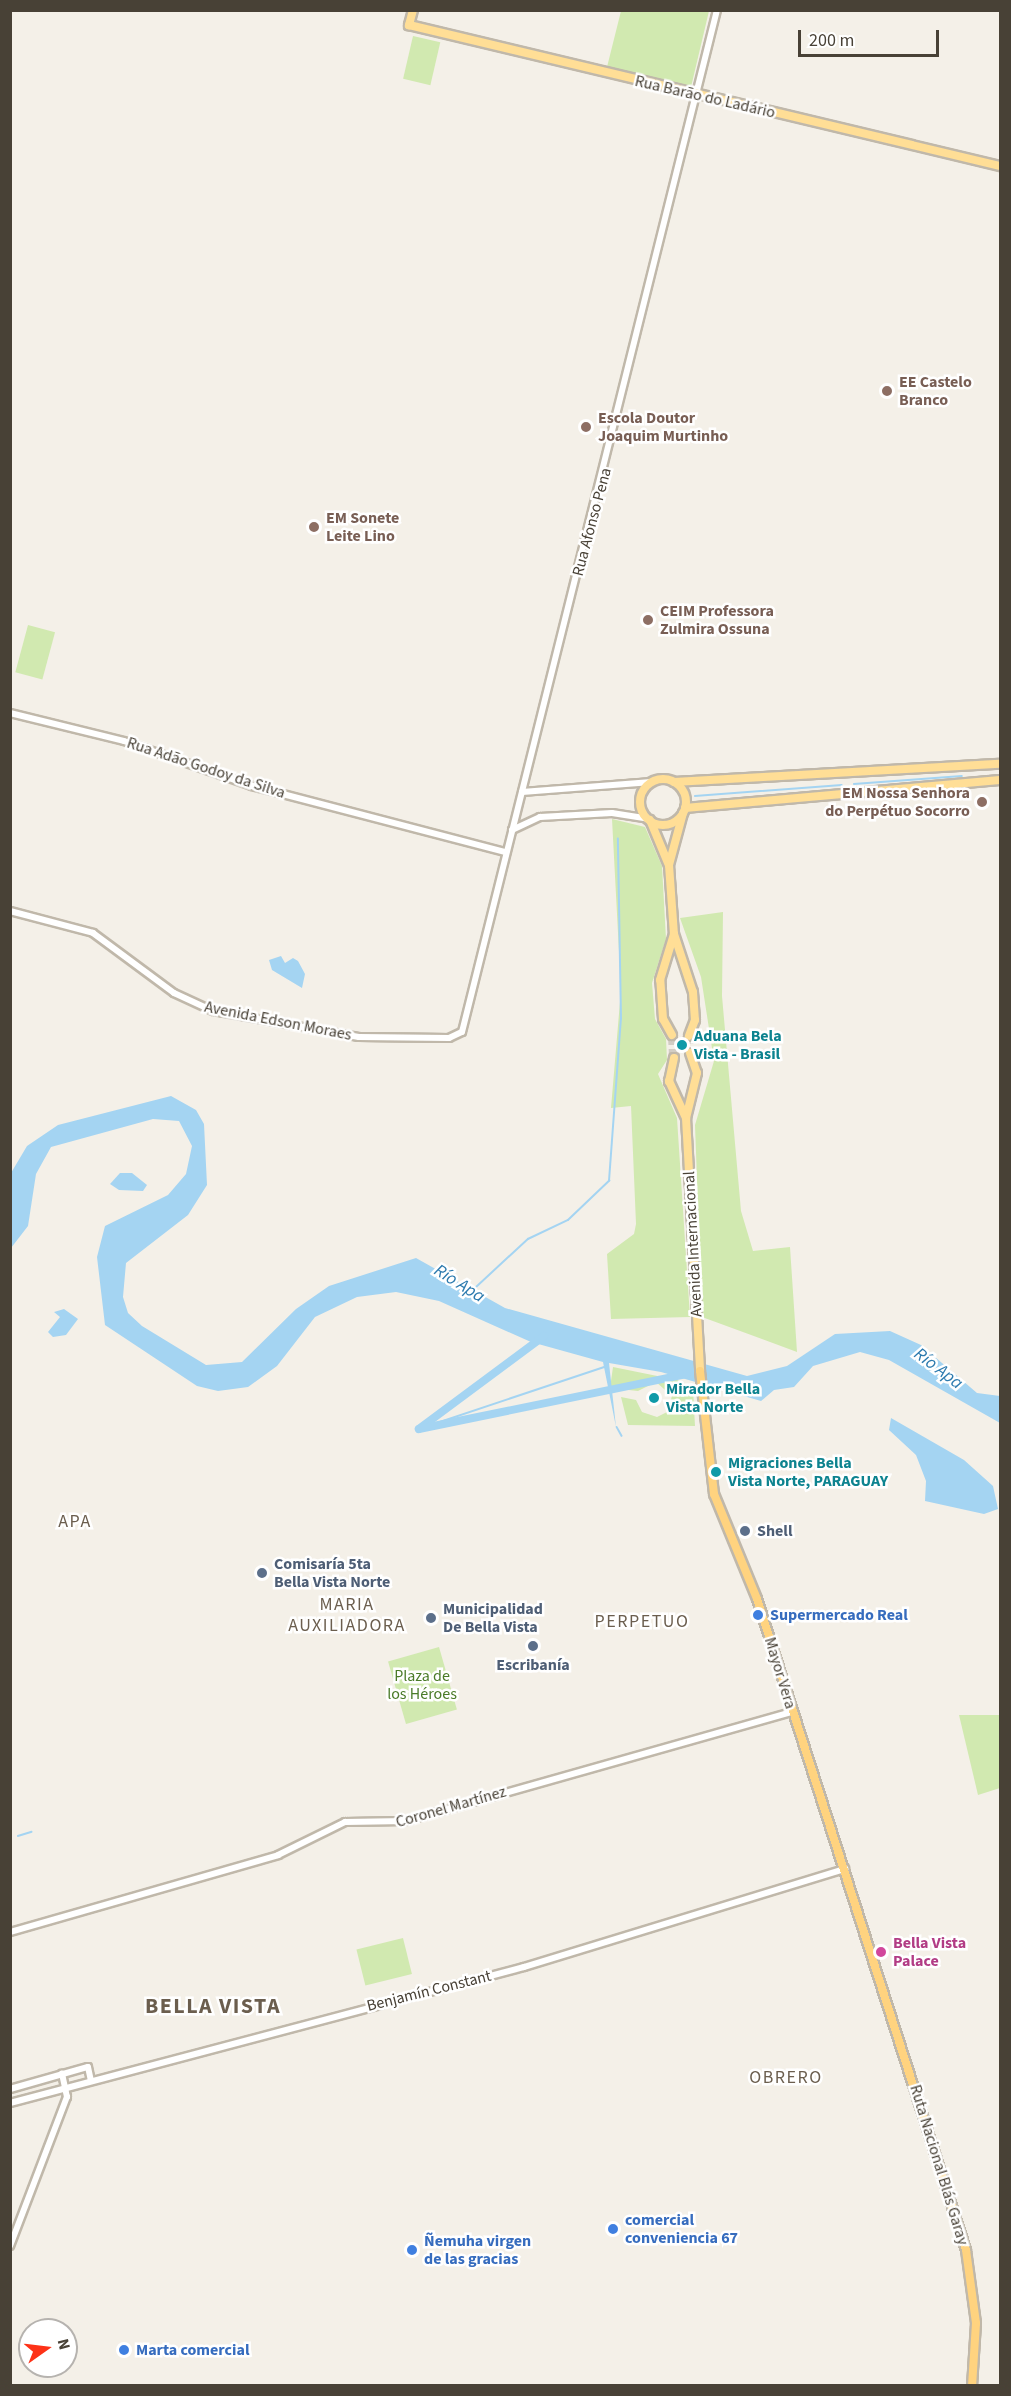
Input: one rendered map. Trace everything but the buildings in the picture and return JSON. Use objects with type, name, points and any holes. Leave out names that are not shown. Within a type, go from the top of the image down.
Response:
[{"type":"highway","name":"Mayor Vera","points":[[700,1371],[710,1483],[755,1594],[791,1712],[870,1950]]},
{"type":"highway","name":"Ruta Nacional Blás Garay","points":[[870,1950],[966,2250],[976,2323],[972,2385]]},
{"type":"main road","name":"Rua Barão do Ladário","points":[[413,10],[409,26],[1000,166]]},
{"type":"main road","points":[[669,865],[641,803],[652,782],[1000,764]]},
{"type":"main road","points":[[649,820],[668,824],[684,811],[1000,780]]},
{"type":"main road","points":[[674,782],[683,790],[684,811],[669,865],[674,934],[691,979],[695,1014],[689,1035],[672,1036],[663,1018],[660,980],[674,934]]},
{"type":"main road","name":"Avenida Internacional","points":[[686,1118],[669,1081],[674,1056],[690,1055],[698,1072],[686,1118],[700,1371]]},
{"type":"street","name":"Rua Afonso Pena","points":[[462,1032],[717,10]]},
{"type":"street","name":"Rua Adão Godoy da Silva","points":[[10,713],[124,741],[252,786],[506,852]]},
{"type":"street","points":[[522,792],[652,782]]},
{"type":"street","points":[[512,831],[540,817],[612,813],[649,820]]},
{"type":"street","name":"Avenida Edson Moraes","points":[[10,911],[93,933],[174,993],[213,1011],[359,1037],[449,1038],[462,1032]]},
{"type":"street","name":"Coronel Martínez","points":[[10,1932],[278,1855],[345,1822],[406,1821],[791,1712]]},
{"type":"street","name":"Benjamín Constant","points":[[10,2103],[524,1967],[845,1869]]},
{"type":"street","points":[[10,2090],[88,2067],[91,2081]]},
{"type":"street","points":[[10,2246],[67,2097],[62,2074]]},
{"type":"green space","points":[[621,11],[709,11],[691,87],[607,67]]},
{"type":"green space","points":[[413,36],[440,42],[430,85],[403,79]]},
{"type":"green space","points":[[28,625],[55,632],[42,680],[15,672]]},
{"type":"green space","points":[[612,819],[645,827],[662,866],[666,939],[652,983],[655,1019],[666,1039],[667,1060],[658,1074],[677,1118],[690,1317],[611,1319],[607,1254],[634,1234],[636,1224],[631,1106],[611,1108],[621,990]]},
{"type":"green space","points":[[723,912],[722,996],[741,1211],[753,1251],[790,1247],[797,1352],[702,1317],[695,1125],[714,1061],[701,977],[680,918]]},
{"type":"green space","points":[[613,1367],[677,1380],[693,1388],[695,1426],[628,1425],[621,1397],[636,1400],[642,1412],[657,1417],[667,1412],[672,1396],[656,1382],[638,1391],[610,1388]]},
{"type":"green space","name":"Plaza de los Héroes","points":[[439,1647],[457,1709],[406,1724],[388,1662]]},
{"type":"green space","points":[[959,1715],[1000,1715],[1000,1788],[978,1795]]},
{"type":"green space","points":[[403,1938],[412,1974],[365,1986],[356,1950]]},
{"type":"water","points":[[281,956],[285,963],[293,958],[298,961],[305,974],[302,988],[272,970],[269,960]]},
{"type":"water","points":[[171,1096],[196,1110],[204,1124],[207,1185],[188,1215],[126,1263],[123,1297],[128,1313],[142,1326],[206,1365],[242,1362],[296,1309],[329,1286],[416,1258],[505,1308],[747,1376],[787,1366],[835,1334],[890,1331],[921,1345],[977,1393],[1000,1396],[1000,1423],[889,1360],[860,1352],[813,1366],[794,1387],[774,1390],[761,1401],[661,1372],[609,1363],[616,1427],[603,1362],[531,1342],[439,1301],[396,1292],[357,1297],[315,1317],[277,1366],[248,1387],[218,1391],[197,1386],[105,1325],[97,1257],[105,1226],[168,1195],[186,1174],[192,1146],[179,1121],[153,1119],[51,1147],[36,1174],[28,1226],[11,1248],[11,1173],[27,1146],[58,1125]]},
{"type":"water","points":[[120,1173],[132,1173],[147,1185],[143,1191],[119,1190],[110,1184]]},
{"type":"water","points":[[64,1309],[78,1319],[66,1335],[53,1337],[48,1332],[60,1317],[54,1312]]},
{"type":"water","points":[[891,1418],[964,1460],[993,1486],[998,1509],[984,1514],[925,1501],[926,1481],[916,1455],[889,1430]]},
{"type":"waterway","points":[[854,784],[962,776]]},
{"type":"waterway","points":[[695,796],[842,785]]},
{"type":"waterway","points":[[475,1288],[528,1239],[568,1220],[609,1181],[621,1019],[618,839]]},
{"type":"waterway","name":"Río Apa","points":[[544,1336],[419,1429],[686,1374]]},
{"type":"waterway","points":[[419,1429],[604,1367]]},
{"type":"waterway","points":[[617,1427],[622,1436]]},
{"type":"waterway","points":[[18,1836],[31,1832]]},
{"type":"tunnel","points":[[689,1036],[690,1053]]},
{"type":"tunnel","points":[[672,1037],[673,1054]]},
{"type":"place","name":"EE Castelo Branco","points":[[887,391]]},
{"type":"place","name":"Escola Doutor Joaquim Murtinho","points":[[586,427]]},
{"type":"place","name":"EM Sonete Leite Lino","points":[[314,527]]},
{"type":"place","name":"CEIM Professora Zulmira Ossuna","points":[[648,620]]},
{"type":"place","name":"EM Nossa Senhora do Perpétuo Socorro","points":[[982,802]]},
{"type":"place","name":"Aduana Bela Vista - Brasil","points":[[682,1045]]},
{"type":"place","name":"Mirador Bella Vista Norte","points":[[654,1398]]},
{"type":"place","name":"Migraciones Bella Vista Norte, PARAGUAY","points":[[716,1472]]},
{"type":"place","name":"Shell","points":[[745,1531]]},
{"type":"place","name":"Comisaría 5ta Bella Vista Norte","points":[[262,1573]]},
{"type":"place","name":"Supermercado Real","points":[[758,1615]]},
{"type":"place","name":"Municipalidad De Bella Vista","points":[[431,1618]]},
{"type":"place","name":"Escribanía","points":[[533,1646]]},
{"type":"place","name":"Bella Vista Palace","points":[[881,1952]]},
{"type":"place","name":"comercial conveniencia 67","points":[[613,2229]]},
{"type":"place","name":"Ñemuha virgen de las gracias","points":[[412,2250]]},
{"type":"place","name":"Marta comercial","points":[[124,2350]]},
{"type":"district","name":"APA","points":[[75,1522]]},
{"type":"district","name":"MARIA AUXILIADORA","points":[[347,1616]]},
{"type":"district","name":"PERPETUO","points":[[642,1622]]},
{"type":"district","name":"BELLA VISTA","points":[[213,2007]]},
{"type":"district","name":"OBRERO","points":[[786,2078]]}]
